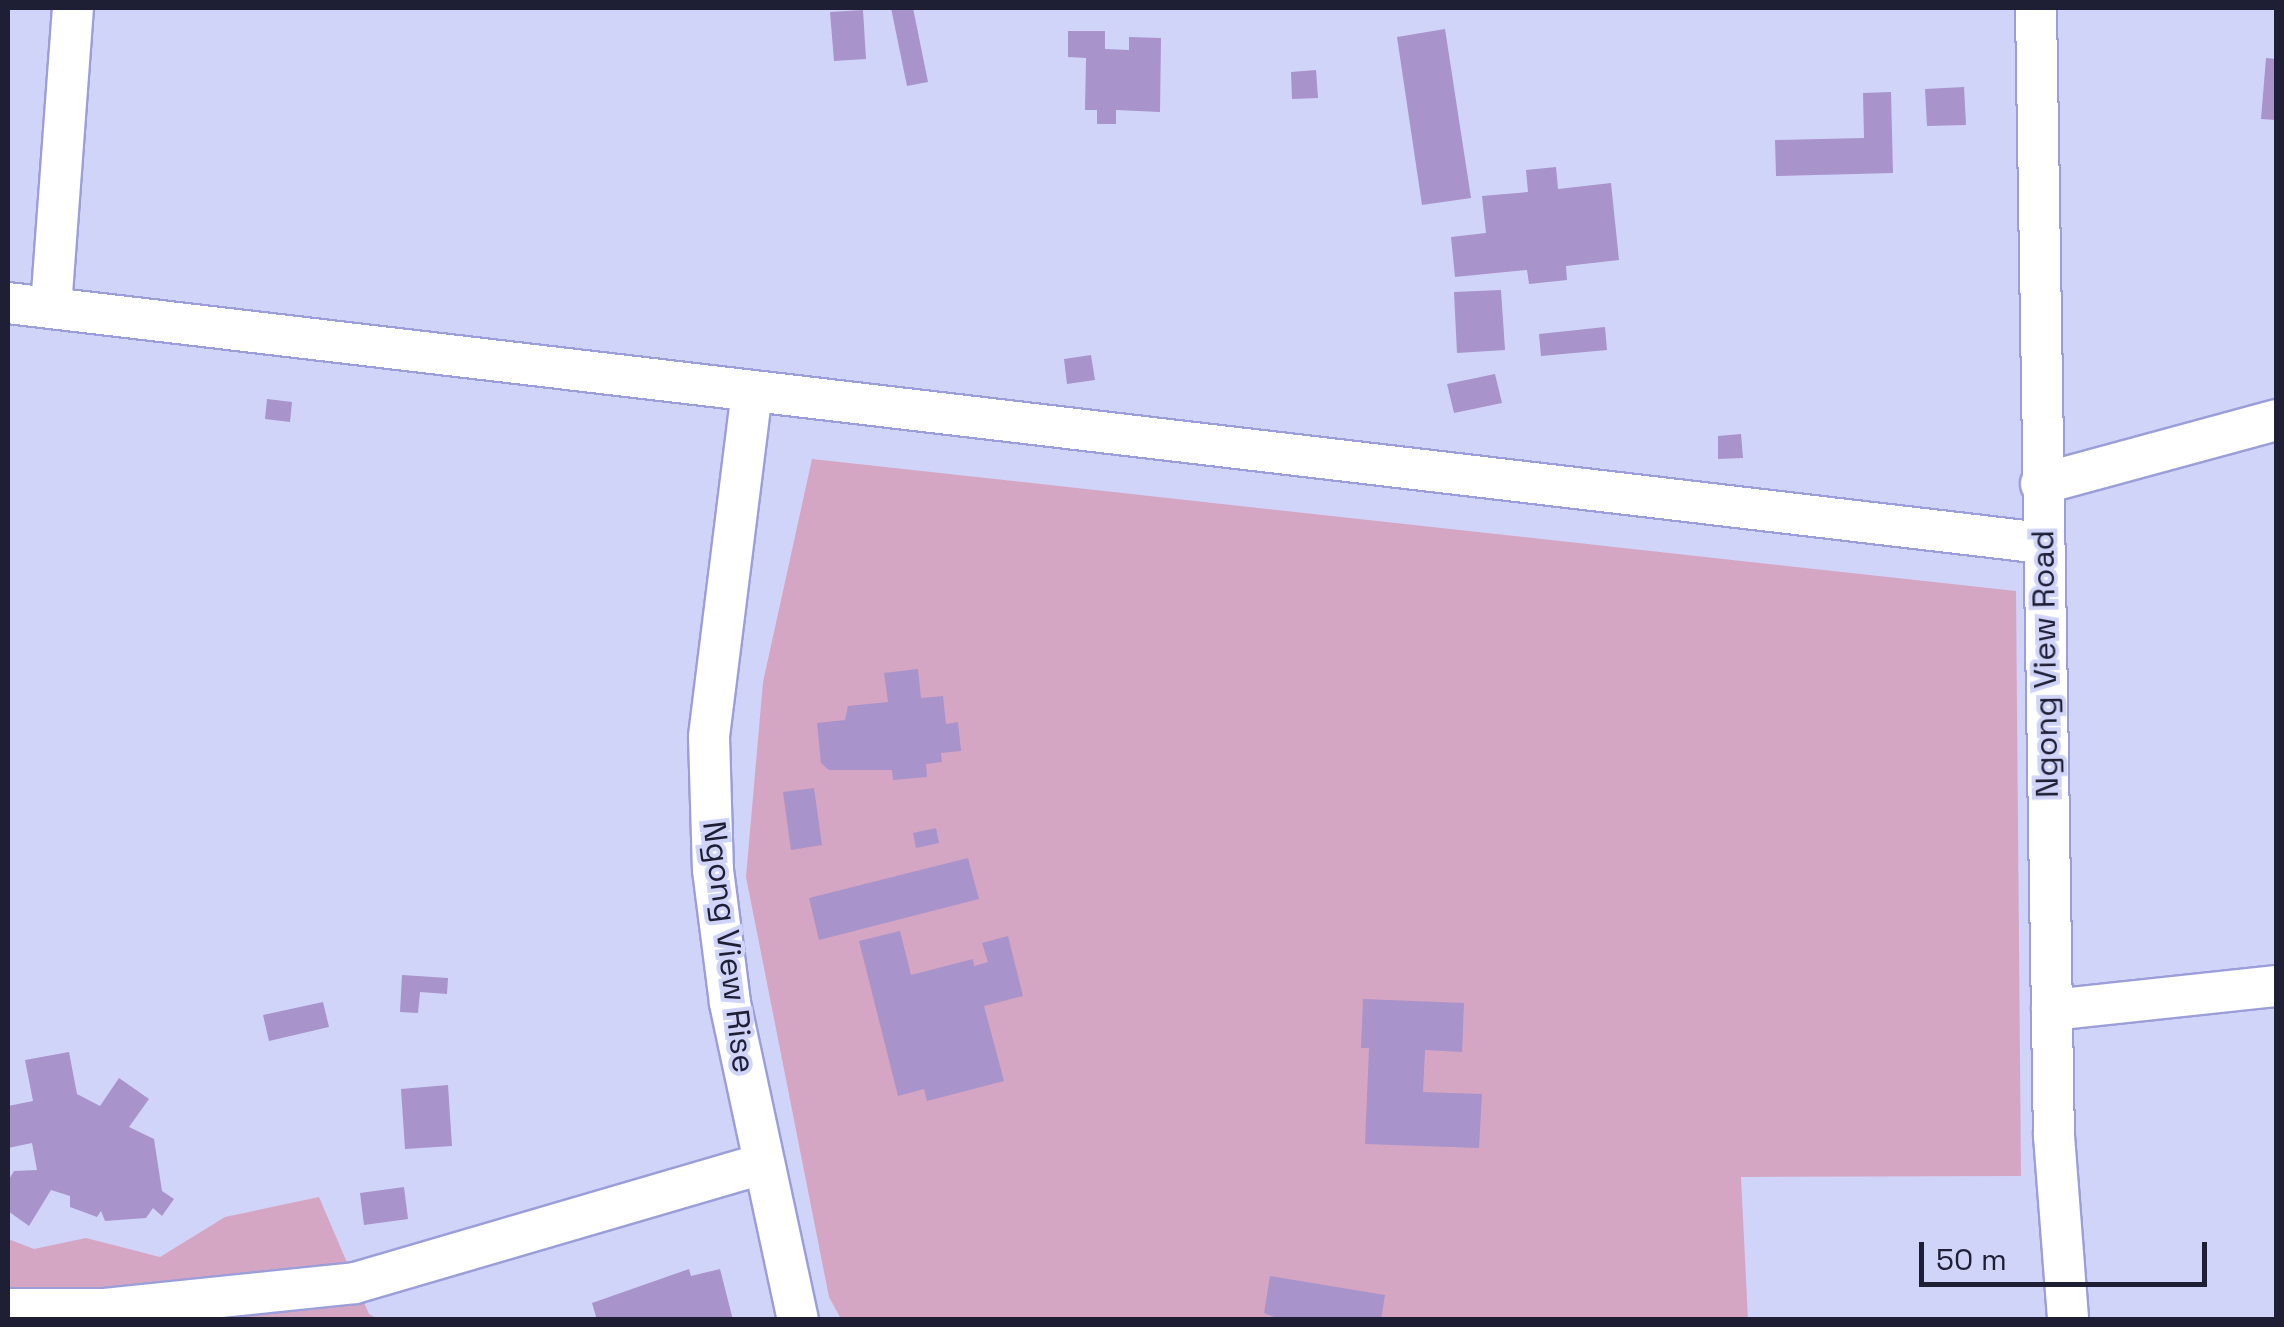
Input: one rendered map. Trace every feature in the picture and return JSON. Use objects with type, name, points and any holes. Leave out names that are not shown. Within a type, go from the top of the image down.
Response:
[{"type":"street","points":[[51,307],[73,8]]},
{"type":"street","name":"Ngong View Road","points":[[2036,8],[2054,1136],[2068,1320]]},
{"type":"street","points":[[8,303],[2043,544]]},
{"type":"street","name":"Ngong View Rise","points":[[752,390],[709,737],[712,870],[760,1164],[798,1320]]},
{"type":"street","points":[[2042,484],[2276,420]]},
{"type":"street","points":[[2052,1010],[2276,986]]},
{"type":"street","points":[[8,1308],[105,1309],[355,1284],[760,1164]]},
{"type":"shaded area","points":[[812,459],[2016,591],[2021,1176],[1741,1177],[1748,1319],[841,1319],[829,1297],[746,877],[763,682]]},
{"type":"shaded area","points":[[319,1197],[369,1314],[378,1319],[8,1319],[8,1239],[34,1249],[86,1238],[160,1257],[225,1217]]},
{"type":"building","points":[[891,8],[913,8],[928,82],[907,86]]},
{"type":"building","points":[[863,10],[866,59],[834,61],[830,12]]},
{"type":"building","points":[[1445,29],[1471,198],[1422,205],[1397,37]]},
{"type":"building","points":[[1068,31],[1105,31],[1105,49],[1129,50],[1129,37],[1161,38],[1160,112],[1116,110],[1116,124],[1097,124],[1097,110],[1085,110],[1086,58],[1068,57]]},
{"type":"building","points":[[2266,58],[2276,59],[2276,120],[2261,119]]},
{"type":"building","points":[[1316,70],[1318,98],[1292,99],[1291,72]]},
{"type":"building","points":[[1964,87],[1966,125],[1927,126],[1925,89]]},
{"type":"building","points":[[1891,92],[1893,173],[1776,176],[1775,140],[1864,138],[1863,93]]},
{"type":"building","points":[[1556,167],[1558,189],[1611,183],[1619,260],[1566,266],[1567,280],[1529,284],[1527,270],[1455,277],[1451,237],[1486,233],[1482,196],[1528,192],[1526,170]]},
{"type":"building","points":[[1501,290],[1505,350],[1457,353],[1454,292]]},
{"type":"building","points":[[1605,327],[1607,350],[1541,356],[1539,334]]},
{"type":"building","points":[[1091,355],[1095,380],[1067,384],[1064,359]]},
{"type":"building","points":[[1495,374],[1502,403],[1454,413],[1447,384]]},
{"type":"building","points":[[267,399],[292,402],[290,422],[265,419]]},
{"type":"building","points":[[1741,434],[1743,458],[1718,459],[1718,436]]},
{"type":"building","points":[[918,669],[921,698],[943,696],[946,724],[958,722],[961,751],[941,753],[942,762],[926,764],[927,777],[893,780],[892,770],[829,770],[821,763],[817,723],[845,720],[848,706],[888,702],[884,673]]},
{"type":"building","points":[[814,788],[822,845],[791,850],[783,792]]},
{"type":"building","points":[[936,828],[939,843],[916,848],[913,833]]},
{"type":"building","points":[[968,858],[979,899],[819,940],[809,898]]},
{"type":"building","points":[[900,931],[911,975],[973,959],[974,966],[988,962],[982,943],[1008,936],[1023,996],[984,1006],[1004,1081],[927,1101],[924,1089],[898,1096],[859,941]]},
{"type":"building","points":[[402,975],[448,978],[447,994],[420,992],[418,1013],[400,1012]]},
{"type":"building","points":[[1363,999],[1464,1003],[1462,1052],[1425,1050],[1423,1092],[1482,1094],[1479,1148],[1365,1144],[1369,1048],[1361,1048]]},
{"type":"building","points":[[323,1002],[329,1027],[269,1041],[263,1015]]},
{"type":"building","points":[[69,1052],[77,1094],[100,1106],[119,1078],[149,1099],[129,1127],[154,1139],[162,1191],[174,1199],[162,1216],[153,1208],[146,1218],[105,1221],[101,1211],[97,1217],[70,1207],[70,1196],[51,1190],[29,1226],[8,1211],[8,1181],[14,1171],[37,1170],[32,1143],[8,1148],[8,1106],[33,1101],[25,1060]]},
{"type":"building","points":[[448,1085],[452,1146],[405,1149],[401,1089]]},
{"type":"building","points":[[404,1187],[408,1219],[364,1225],[360,1193]]},
{"type":"building","points":[[689,1269],[691,1276],[720,1269],[733,1320],[597,1320],[592,1303]]},
{"type":"building","points":[[1270,1276],[1385,1295],[1381,1320],[1281,1320],[1264,1313]]}]
